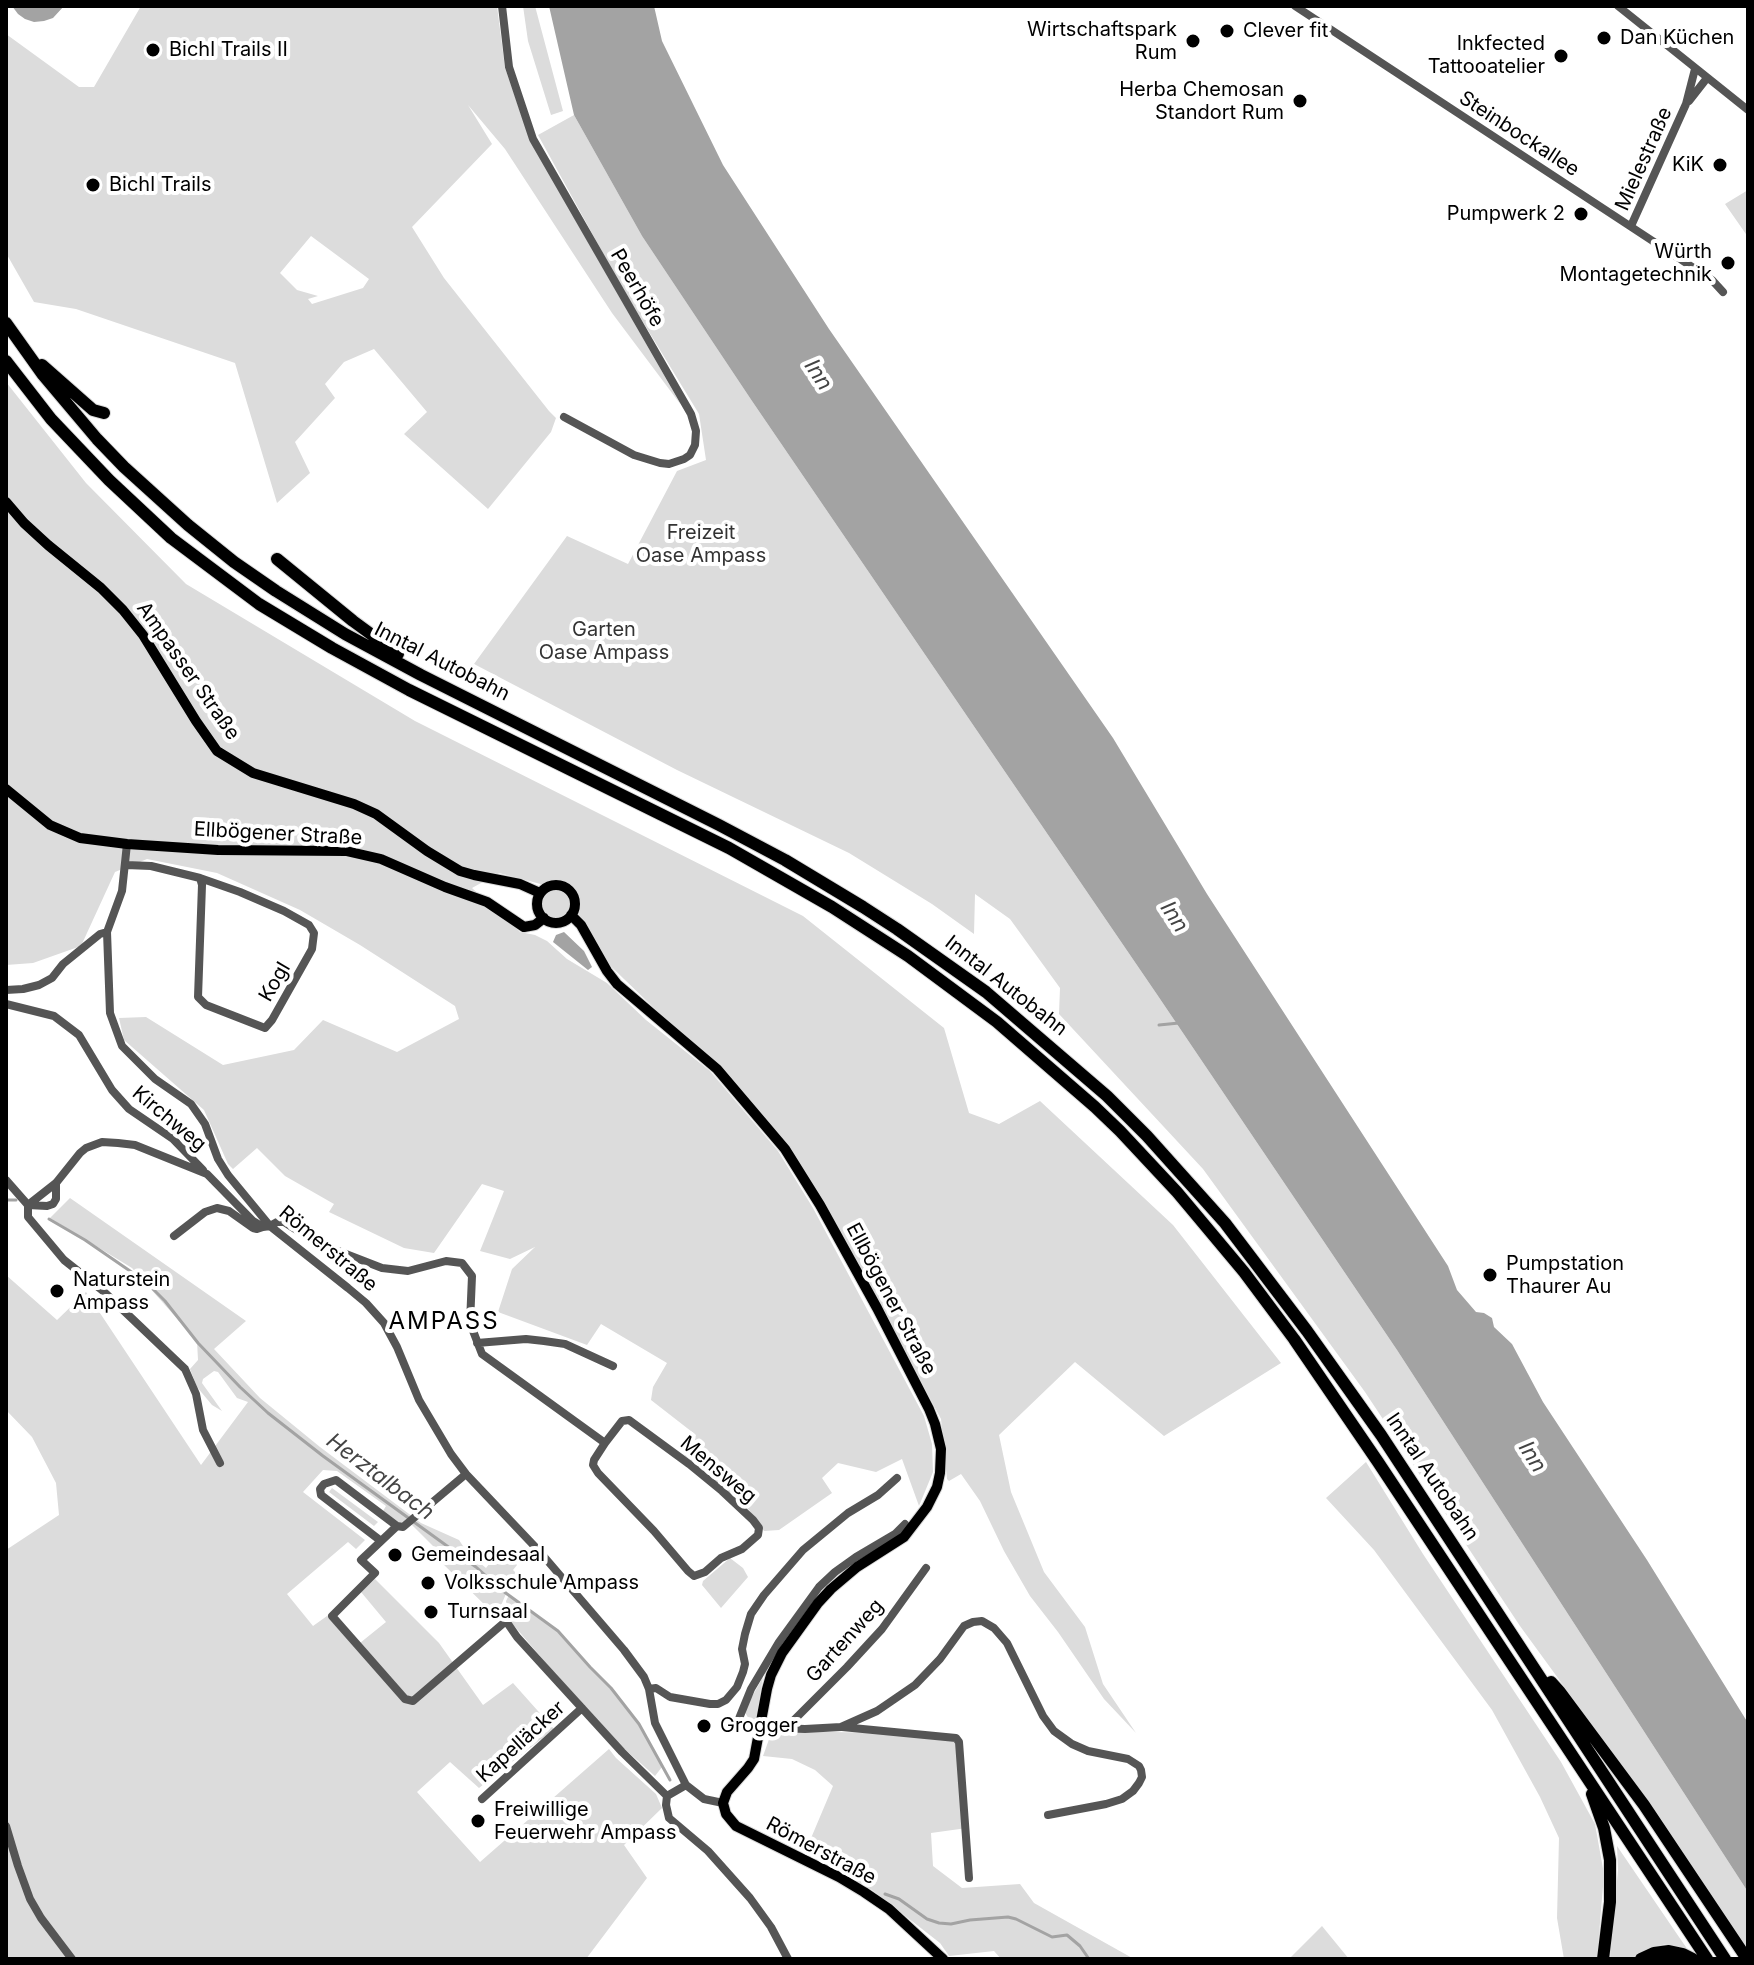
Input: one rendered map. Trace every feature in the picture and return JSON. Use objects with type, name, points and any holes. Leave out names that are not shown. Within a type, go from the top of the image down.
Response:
[{"type":"highway","name":"Inntal Autobahn","points":[[6,323],[70,409],[97,439],[188,525],[234,562],[345,634],[785,860],[897,929],[986,992],[1107,1096],[1225,1223],[1307,1331],[1381,1435],[1725,1959]]},
{"type":"highway","points":[[30,357],[47,368],[93,410],[104,413]]},
{"type":"highway","name":"Inntal Autobahn","points":[[6,361],[51,419],[109,480],[171,538],[259,604],[409,690],[729,849],[864,927],[997,1022],[1120,1131],[1177,1192],[1244,1272],[1339,1402],[1707,1959]]},
{"type":"highway","points":[[277,559],[385,646],[409,661],[421,675]]},
{"type":"highway","points":[[1531,1663],[1560,1692],[1644,1805],[1747,1959]]},
{"type":"highway","points":[[1585,1775],[1604,1828],[1610,1860],[1610,1902],[1603,1959]]},
{"type":"highway","points":[[1641,1959],[1669,1951],[1693,1959]]},
{"type":"main road","name":"Ampasser Straße","points":[[6,502],[32,530],[123,610],[143,635],[217,751],[253,773],[354,804],[376,814],[460,871],[520,884],[540,893]]},
{"type":"main road","name":"Ellbögener Straße","points":[[6,789],[43,820],[80,838],[218,850],[346,851],[381,859],[481,900],[524,927],[539,924],[544,918]]},
{"type":"main road","points":[[556,885],[568,889],[574,900],[571,915],[559,922],[544,918],[537,908],[540,893],[556,885]]},
{"type":"main road","name":"Ellbögener Straße","points":[[571,915],[581,925],[617,984],[717,1069],[785,1149],[870,1295],[929,1409],[938,1433],[941,1456],[939,1479],[924,1513],[904,1537],[841,1579],[812,1611],[774,1668],[761,1725]]},
{"type":"main road","points":[[723,1803],[727,1792],[754,1759],[761,1725]]},
{"type":"main road","name":"Römerstraße","points":[[723,1803],[728,1817],[736,1826],[864,1892],[889,1909],[943,1959]]},
{"type":"street","name":"Peerhöfe","points":[[502,6],[509,67],[533,139],[691,414],[696,431],[695,445],[684,459],[669,464],[660,463],[634,455],[564,417]]},
{"type":"street","name":"Steinbockallee","points":[[1295,6],[1712,280],[1723,292]]},
{"type":"street","points":[[1618,6],[1748,110]]},
{"type":"street","points":[[1628,14],[1635,6]]},
{"type":"street","name":"Mielestraße","points":[[1631,226],[1686,104],[1695,69]]},
{"type":"street","name":"Mielestraße","points":[[1686,104],[1707,78]]},
{"type":"street","name":"Römerstraße","points":[[127,844],[122,891],[107,932],[110,1013],[122,1046],[155,1079],[191,1104],[205,1124],[218,1159],[267,1227],[348,1288],[384,1323],[415,1393],[451,1454],[540,1552],[644,1677],[655,1723],[686,1785],[708,1801],[723,1803]]},
{"type":"street","name":"Kogl","points":[[126,865],[151,866],[200,878],[284,911],[305,921],[312,929],[315,938],[312,949],[265,1028],[206,1005],[198,997],[200,878]]},
{"type":"street","points":[[6,990],[39,985],[52,978],[63,964],[100,934],[107,932]]},
{"type":"street","name":"Kirchweg","points":[[6,1004],[54,1016],[79,1035],[112,1090],[129,1109],[173,1139],[253,1221],[267,1227]]},
{"type":"street","points":[[28,1205],[56,1183],[80,1153],[102,1142],[135,1145],[207,1174]]},
{"type":"street","points":[[6,1180],[28,1205],[28,1217],[64,1260],[102,1290],[185,1369],[196,1394],[203,1430],[220,1463]]},
{"type":"street","points":[[28,1205],[53,1204],[56,1183]]},
{"type":"street","points":[[174,1236],[205,1212],[213,1208],[226,1209],[257,1229],[284,1222],[315,1242],[382,1268],[408,1271],[443,1261],[462,1263],[472,1276],[470,1317],[481,1352],[605,1443]]},
{"type":"street","points":[[477,1343],[526,1339],[565,1344],[613,1366]]},
{"type":"street","name":"Mensweg","points":[[629,1420],[722,1491],[753,1520],[759,1528],[758,1535],[742,1549],[721,1558],[705,1572],[694,1576],[598,1473],[593,1465],[594,1460],[605,1443],[622,1421],[629,1420]]},
{"type":"street","points":[[381,1541],[321,1495],[320,1489],[324,1484],[336,1480],[397,1526],[403,1527],[466,1474]]},
{"type":"street","points":[[649,1689],[656,1688],[670,1697],[710,1704],[726,1700],[740,1679],[745,1664],[742,1653],[745,1634],[751,1614],[764,1595],[803,1550],[897,1478]]},
{"type":"street","points":[[905,1524],[819,1587],[779,1642],[751,1689],[738,1721],[780,1728],[841,1727],[956,1738],[959,1742],[967,1825],[969,1878]]},
{"type":"street","points":[[397,1526],[361,1560],[375,1573],[332,1616],[405,1699],[413,1701],[506,1621]]},
{"type":"street","name":"Gartenweg","points":[[780,1728],[792,1722],[882,1629],[926,1568]]},
{"type":"street","name":"Kapelläcker","points":[[503,1610],[506,1621],[517,1637],[622,1752],[667,1796]]},
{"type":"street","points":[[841,1727],[877,1711],[915,1685],[940,1659],[964,1626],[978,1621],[990,1625],[1005,1640],[1043,1716],[1054,1731],[1088,1751],[1125,1759],[1139,1766],[1142,1774],[1135,1788],[1125,1797],[1108,1804],[1048,1815]]},
{"type":"street","name":"Kapelläcker","points":[[482,1799],[582,1708]]},
{"type":"street","points":[[686,1785],[667,1796],[669,1818],[708,1851],[756,1905],[788,1959]]},
{"type":"street","points":[[6,1826],[30,1899],[72,1959]]},
{"type":"green space","points":[[141,6],[497,6],[505,68],[530,140],[681,405],[612,313],[505,149],[468,105],[492,144],[412,227],[444,278],[556,418],[551,432],[488,509],[404,434],[427,412],[374,349],[344,362],[325,384],[335,398],[295,442],[310,473],[277,503],[235,363],[76,309],[34,302],[6,253],[6,34],[79,87],[94,87]],"holes":[[[311,236],[369,279],[363,288],[312,304],[308,299],[318,296],[297,290],[280,273]]]},
{"type":"green space","points":[[523,6],[535,6],[563,111],[551,115],[528,41]]},
{"type":"green space","points":[[574,115],[642,236],[1397,1350],[1748,1892],[1748,1959],[1641,1792],[1520,1626],[1365,1392],[1203,1169],[1059,1014],[1060,988],[1010,919],[975,894],[974,934],[849,853],[677,770],[474,664],[567,536],[628,564],[677,471],[706,460],[699,414],[621,286],[538,135]]},
{"type":"green space","points":[[1748,190],[1748,237],[1725,204]]},
{"type":"green space","points":[[6,382],[86,483],[186,584],[415,721],[803,916],[944,1028],[969,1113],[999,1124],[1040,1101],[1173,1225],[1281,1363],[1164,1436],[1075,1362],[999,1435],[1011,1492],[1044,1572],[1085,1627],[1103,1684],[1136,1733],[1104,1699],[1030,1596],[980,1501],[961,1474],[949,1481],[947,1479],[941,1419],[881,1306],[799,1171],[717,1069],[593,949],[571,915],[555,923],[542,916],[537,908],[538,898],[548,886],[499,873],[472,888],[520,932],[547,941],[567,959],[607,983],[646,1020],[710,1071],[778,1151],[813,1208],[924,1416],[932,1444],[933,1472],[919,1506],[902,1459],[876,1472],[838,1463],[822,1478],[832,1493],[779,1530],[764,1531],[749,1510],[683,1454],[696,1435],[651,1400],[653,1387],[667,1363],[601,1324],[587,1345],[498,1312],[512,1269],[535,1247],[510,1259],[480,1251],[504,1191],[482,1184],[434,1253],[404,1248],[329,1212],[334,1204],[285,1176],[257,1148],[233,1169],[204,1110],[124,1040],[119,1018],[146,1017],[223,1065],[294,1050],[323,1020],[397,1052],[459,1019],[455,1006],[360,945],[300,910],[217,873],[147,859],[115,872],[81,946],[33,963],[6,965]]},
{"type":"green space","points":[[70,1198],[246,1321],[214,1349],[260,1398],[421,1523],[459,1540],[467,1552],[486,1568],[501,1548],[517,1565],[513,1570],[517,1574],[494,1614],[441,1562],[439,1564],[434,1558],[436,1549],[410,1523],[400,1523],[383,1511],[386,1506],[337,1471],[323,1470],[303,1492],[365,1540],[356,1549],[348,1542],[287,1594],[313,1626],[327,1616],[355,1647],[386,1622],[361,1592],[375,1579],[439,1643],[483,1705],[513,1683],[554,1729],[479,1788],[450,1762],[417,1792],[480,1862],[609,1749],[656,1794],[662,1808],[624,1845],[647,1878],[586,1959],[6,1959],[6,1550],[59,1515],[56,1483],[32,1437],[6,1410],[6,1275],[57,1320],[86,1292],[201,1465],[248,1402],[237,1398],[214,1371],[202,1383],[222,1411],[212,1405],[197,1387],[190,1369],[198,1360],[197,1341],[132,1268],[50,1218]]},
{"type":"green space","points":[[1366,1462],[1561,1762],[1595,1824],[1604,1874],[1597,1959],[1564,1959],[1557,1918],[1559,1838],[1492,1710],[1374,1550],[1326,1498]]},
{"type":"green space","points":[[332,1488],[378,1522],[374,1526],[329,1492]]},
{"type":"green space","points":[[730,1558],[743,1568],[748,1577],[721,1608],[702,1585]]},
{"type":"green space","points":[[509,1595],[558,1630],[611,1688],[639,1724],[662,1767],[655,1776],[620,1745],[510,1621],[506,1601]]},
{"type":"green space","points":[[763,1677],[756,1719],[749,1719],[744,1711]]},
{"type":"green space","points":[[772,1731],[952,1734],[962,1752],[967,1828],[931,1833],[933,1866],[962,1888],[1020,1884],[1034,1903],[1134,1959],[1001,1959],[994,1951],[949,1956],[940,1943],[872,1890],[806,1850],[833,1786],[815,1770],[792,1759],[763,1756]]},
{"type":"green space","points":[[1617,1846],[1688,1950],[1665,1944],[1647,1950],[1638,1959],[1610,1959],[1618,1870]]},
{"type":"green space","points":[[1322,1926],[1349,1959],[1289,1959]]},
{"type":"water","points":[[12,6],[64,6],[53,18],[34,22],[18,14]]},
{"type":"water","name":"Inn","points":[[549,6],[654,6],[662,41],[723,165],[829,329],[1113,738],[1207,894],[1448,1266],[1457,1290],[1476,1312],[1492,1318],[1494,1327],[1512,1344],[1543,1402],[1647,1560],[1748,1723],[1748,1892],[1397,1350],[642,236],[574,115]]},
{"type":"water","points":[[564,932],[584,951],[592,967],[588,970],[553,942],[556,935]]},
{"type":"waterway","points":[[1159,1025],[1179,1023]]},
{"type":"waterway","name":"Herztalbach","points":[[6,1200],[16,1200]]},
{"type":"waterway","name":"Herztalbach","points":[[49,1219],[146,1282],[198,1343],[268,1413],[558,1631],[611,1688],[639,1724],[670,1780]]},
{"type":"waterway","name":"Herztalbach","points":[[885,1894],[939,1923],[1008,1917],[1052,1937],[1067,1935],[1089,1959]]},
{"type":"place","name":"Clever fit","points":[[1227,31]]},
{"type":"place","name":"Dan Küchen","points":[[1604,38]]},
{"type":"place","name":"Wirtschaftspark Rum","points":[[1193,41]]},
{"type":"place","name":"Bichl Trails II","points":[[153,50]]},
{"type":"place","name":"Inkfected Tattooatelier","points":[[1561,56]]},
{"type":"place","name":"Herba Chemosan Standort Rum","points":[[1300,101]]},
{"type":"place","name":"KiK","points":[[1720,165]]},
{"type":"place","name":"Bichl Trails","points":[[93,185]]},
{"type":"place","name":"Pumpwerk 2","points":[[1581,214]]},
{"type":"place","name":"Würth Montagetechnik","points":[[1728,263]]},
{"type":"place","name":"Pumpstation Thaurer Au","points":[[1490,1275]]},
{"type":"place","name":"Naturstein Ampass","points":[[57,1291]]},
{"type":"place","name":"Gemeindesaal","points":[[395,1555]]},
{"type":"place","name":"Volksschule Ampass","points":[[428,1583]]},
{"type":"place","name":"Turnsaal","points":[[431,1612]]},
{"type":"place","name":"Grogger","points":[[704,1726]]},
{"type":"place","name":"Freiwillige Feuerwehr Ampass","points":[[478,1821]]},
{"type":"district","name":"AMPASS","points":[[444,1322]]},
{"type":"park label","name":"Freizeit Oase Ampass","points":[[701,544]]},
{"type":"park label","name":"Garten Oase Ampass","points":[[604,642]]}]
